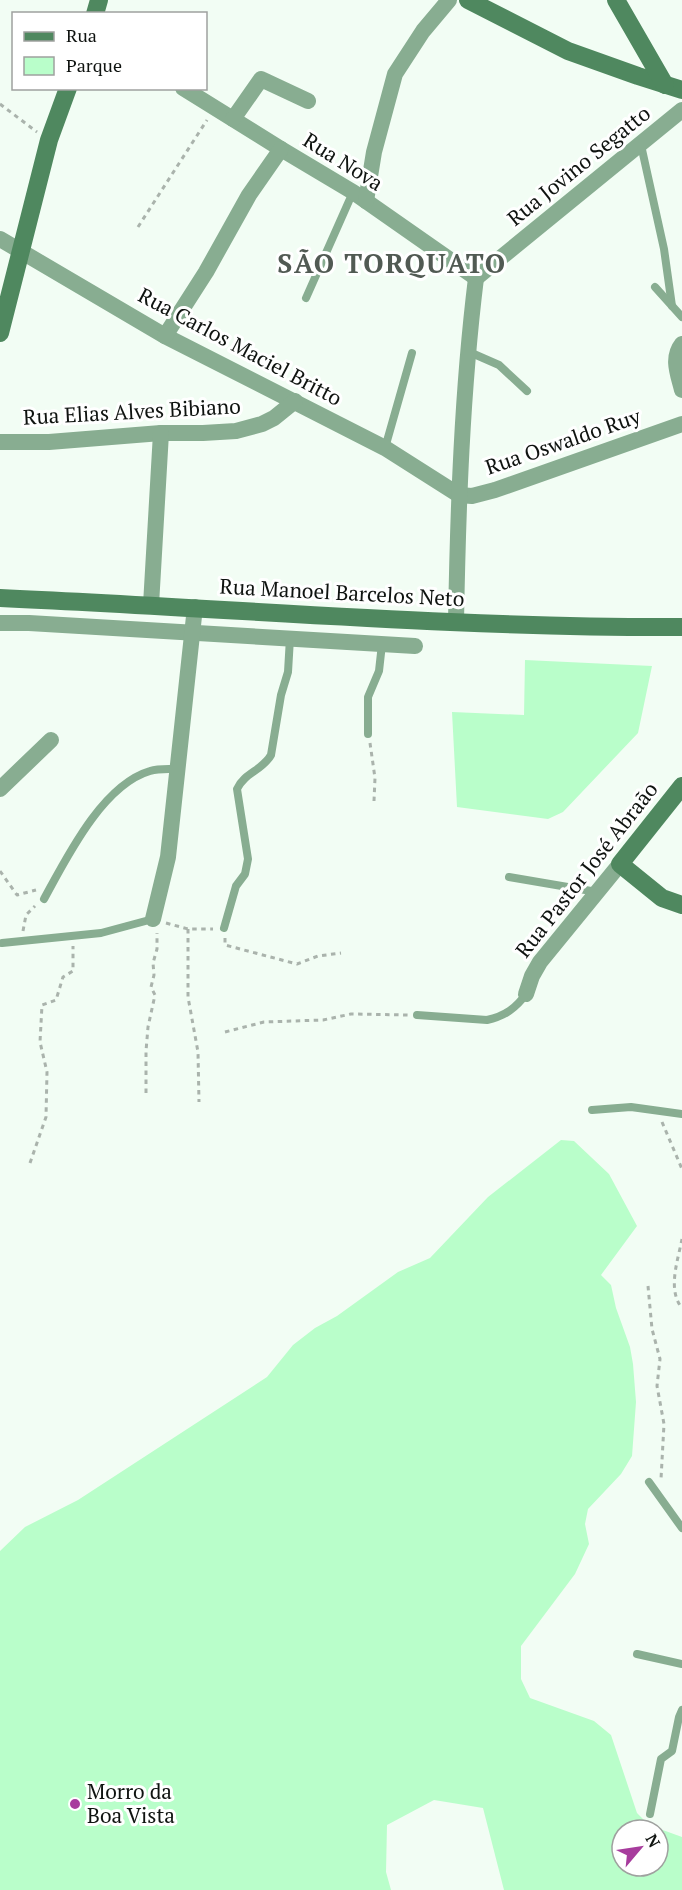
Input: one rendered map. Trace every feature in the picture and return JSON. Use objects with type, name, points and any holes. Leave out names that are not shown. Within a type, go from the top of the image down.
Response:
[{"type":"street","points":[[359,196],[374,152],[394,74],[423,31],[449,0]]},
{"type":"street","points":[[468,0],[568,51],[674,87]]},
{"type":"street","points":[[616,0],[674,87]]},
{"type":"street","points":[[233,119],[261,79],[308,101]]},
{"type":"street","points":[[0,333],[49,140],[67,90]]},
{"type":"street","name":"Rua Nova","points":[[186,90],[359,196],[476,278]]},
{"type":"street","name":"Rua Jovino Segatto","points":[[476,278],[682,110]]},
{"type":"street","points":[[165,336],[206,272],[249,195],[281,149]]},
{"type":"street","name":"Rua Carlos Maciel Britto","points":[[0,239],[165,336],[385,448],[459,495]]},
{"type":"street","points":[[456,622],[458,518],[467,351],[476,278]]},
{"type":"street","points":[[682,344],[675,359],[682,390]]},
{"type":"street","name":"Rua Elias Alves Bibiano","points":[[0,442],[49,442],[249,428],[274,418],[295,401]]},
{"type":"street","name":"Rua Oswaldo Ruy","points":[[459,495],[468,496],[487,492],[682,424]]},
{"type":"street","points":[[151,605],[161,433]]},
{"type":"street","points":[[458,518],[472,500],[487,492]]},
{"type":"street","name":"Rua Manoel Barcelos Neto","points":[[0,598],[456,622],[682,627]]},
{"type":"street","points":[[155,919],[168,857],[195,607]]},
{"type":"street","points":[[0,623],[416,646]]},
{"type":"street","points":[[0,789],[51,740]]},
{"type":"street","name":"Rua Pastor José Abraão","points":[[526,994],[540,962],[682,786]]},
{"type":"street","points":[[620,864],[662,898],[669,902],[682,904]]},
{"type":"lane","points":[[641,145],[664,249],[672,306]]},
{"type":"lane","points":[[306,298],[359,196]]},
{"type":"lane","points":[[655,287],[682,317]]},
{"type":"lane","points":[[467,351],[499,365],[527,391]]},
{"type":"lane","points":[[385,448],[412,353]]},
{"type":"lane","points":[[224,928],[236,886],[245,874],[248,859],[237,789],[242,780],[266,763],[270,755],[281,695],[288,672],[290,638]]},
{"type":"lane","points":[[368,734],[368,697],[380,671],[382,644]]},
{"type":"lane","points":[[44,899],[74,843],[118,789],[152,770],[178,769]]},
{"type":"lane","points":[[509,877],[597,892]]},
{"type":"lane","points":[[2,943],[101,933],[155,919]]},
{"type":"lane","name":"Rua Pastor José Abraão","points":[[417,1015],[487,1020],[512,1010],[526,994]]},
{"type":"lane","points":[[592,1110],[631,1107],[682,1114]]},
{"type":"lane","points":[[649,1482],[682,1528]]},
{"type":"lane","points":[[637,1654],[682,1664]]},
{"type":"lane","points":[[650,1814],[661,1759],[672,1751],[682,1710]]},
{"type":"path","points":[[0,104],[49,140]]},
{"type":"path","points":[[138,227],[214,108]]},
{"type":"path","points":[[368,734],[375,778],[374,801]]},
{"type":"path","points":[[0,871],[17,895],[50,887]]},
{"type":"path","points":[[23,940],[22,925],[26,915],[44,899]]},
{"type":"path","points":[[146,1093],[148,1027],[155,996],[151,987],[154,975],[153,963],[157,950],[155,919],[188,929],[224,928],[225,945],[297,964],[318,956],[341,953]]},
{"type":"path","points":[[188,929],[188,997],[198,1052],[200,1101]]},
{"type":"path","points":[[30,1163],[46,1117],[47,1072],[40,1042],[42,1005],[56,1000],[63,977],[73,971],[74,935]]},
{"type":"path","points":[[225,1032],[264,1022],[323,1020],[351,1014],[417,1015]]},
{"type":"path","points":[[656,1110],[682,1169]]},
{"type":"path","points":[[682,1239],[674,1288],[675,1298],[682,1308]]},
{"type":"path","points":[[648,1286],[652,1329],[660,1359],[657,1386],[664,1424],[662,1473],[656,1494]]},
{"type":"green space","points":[[525,660],[652,666],[638,733],[563,812],[548,819],[457,807],[452,712],[524,715]]},
{"type":"green space","points":[[561,1140],[574,1141],[609,1174],[637,1226],[601,1275],[611,1285],[633,1364],[636,1402],[632,1456],[621,1474],[588,1509],[585,1524],[589,1544],[575,1574],[521,1646],[521,1679],[530,1698],[594,1721],[611,1735],[637,1813],[642,1818],[610,1818],[610,1878],[670,1878],[670,1833],[682,1837],[682,1890],[504,1890],[483,1808],[434,1800],[387,1825],[386,1872],[391,1890],[0,1890],[0,1551],[25,1527],[78,1500],[267,1377],[293,1345],[315,1328],[337,1316],[398,1272],[430,1258],[488,1197]]},
{"type":"place","name":"Morro da Boa Vista","points":[[75,1804]]},
{"type":"district","name":"SÃO TORQUATO","points":[[392,264]]}]
